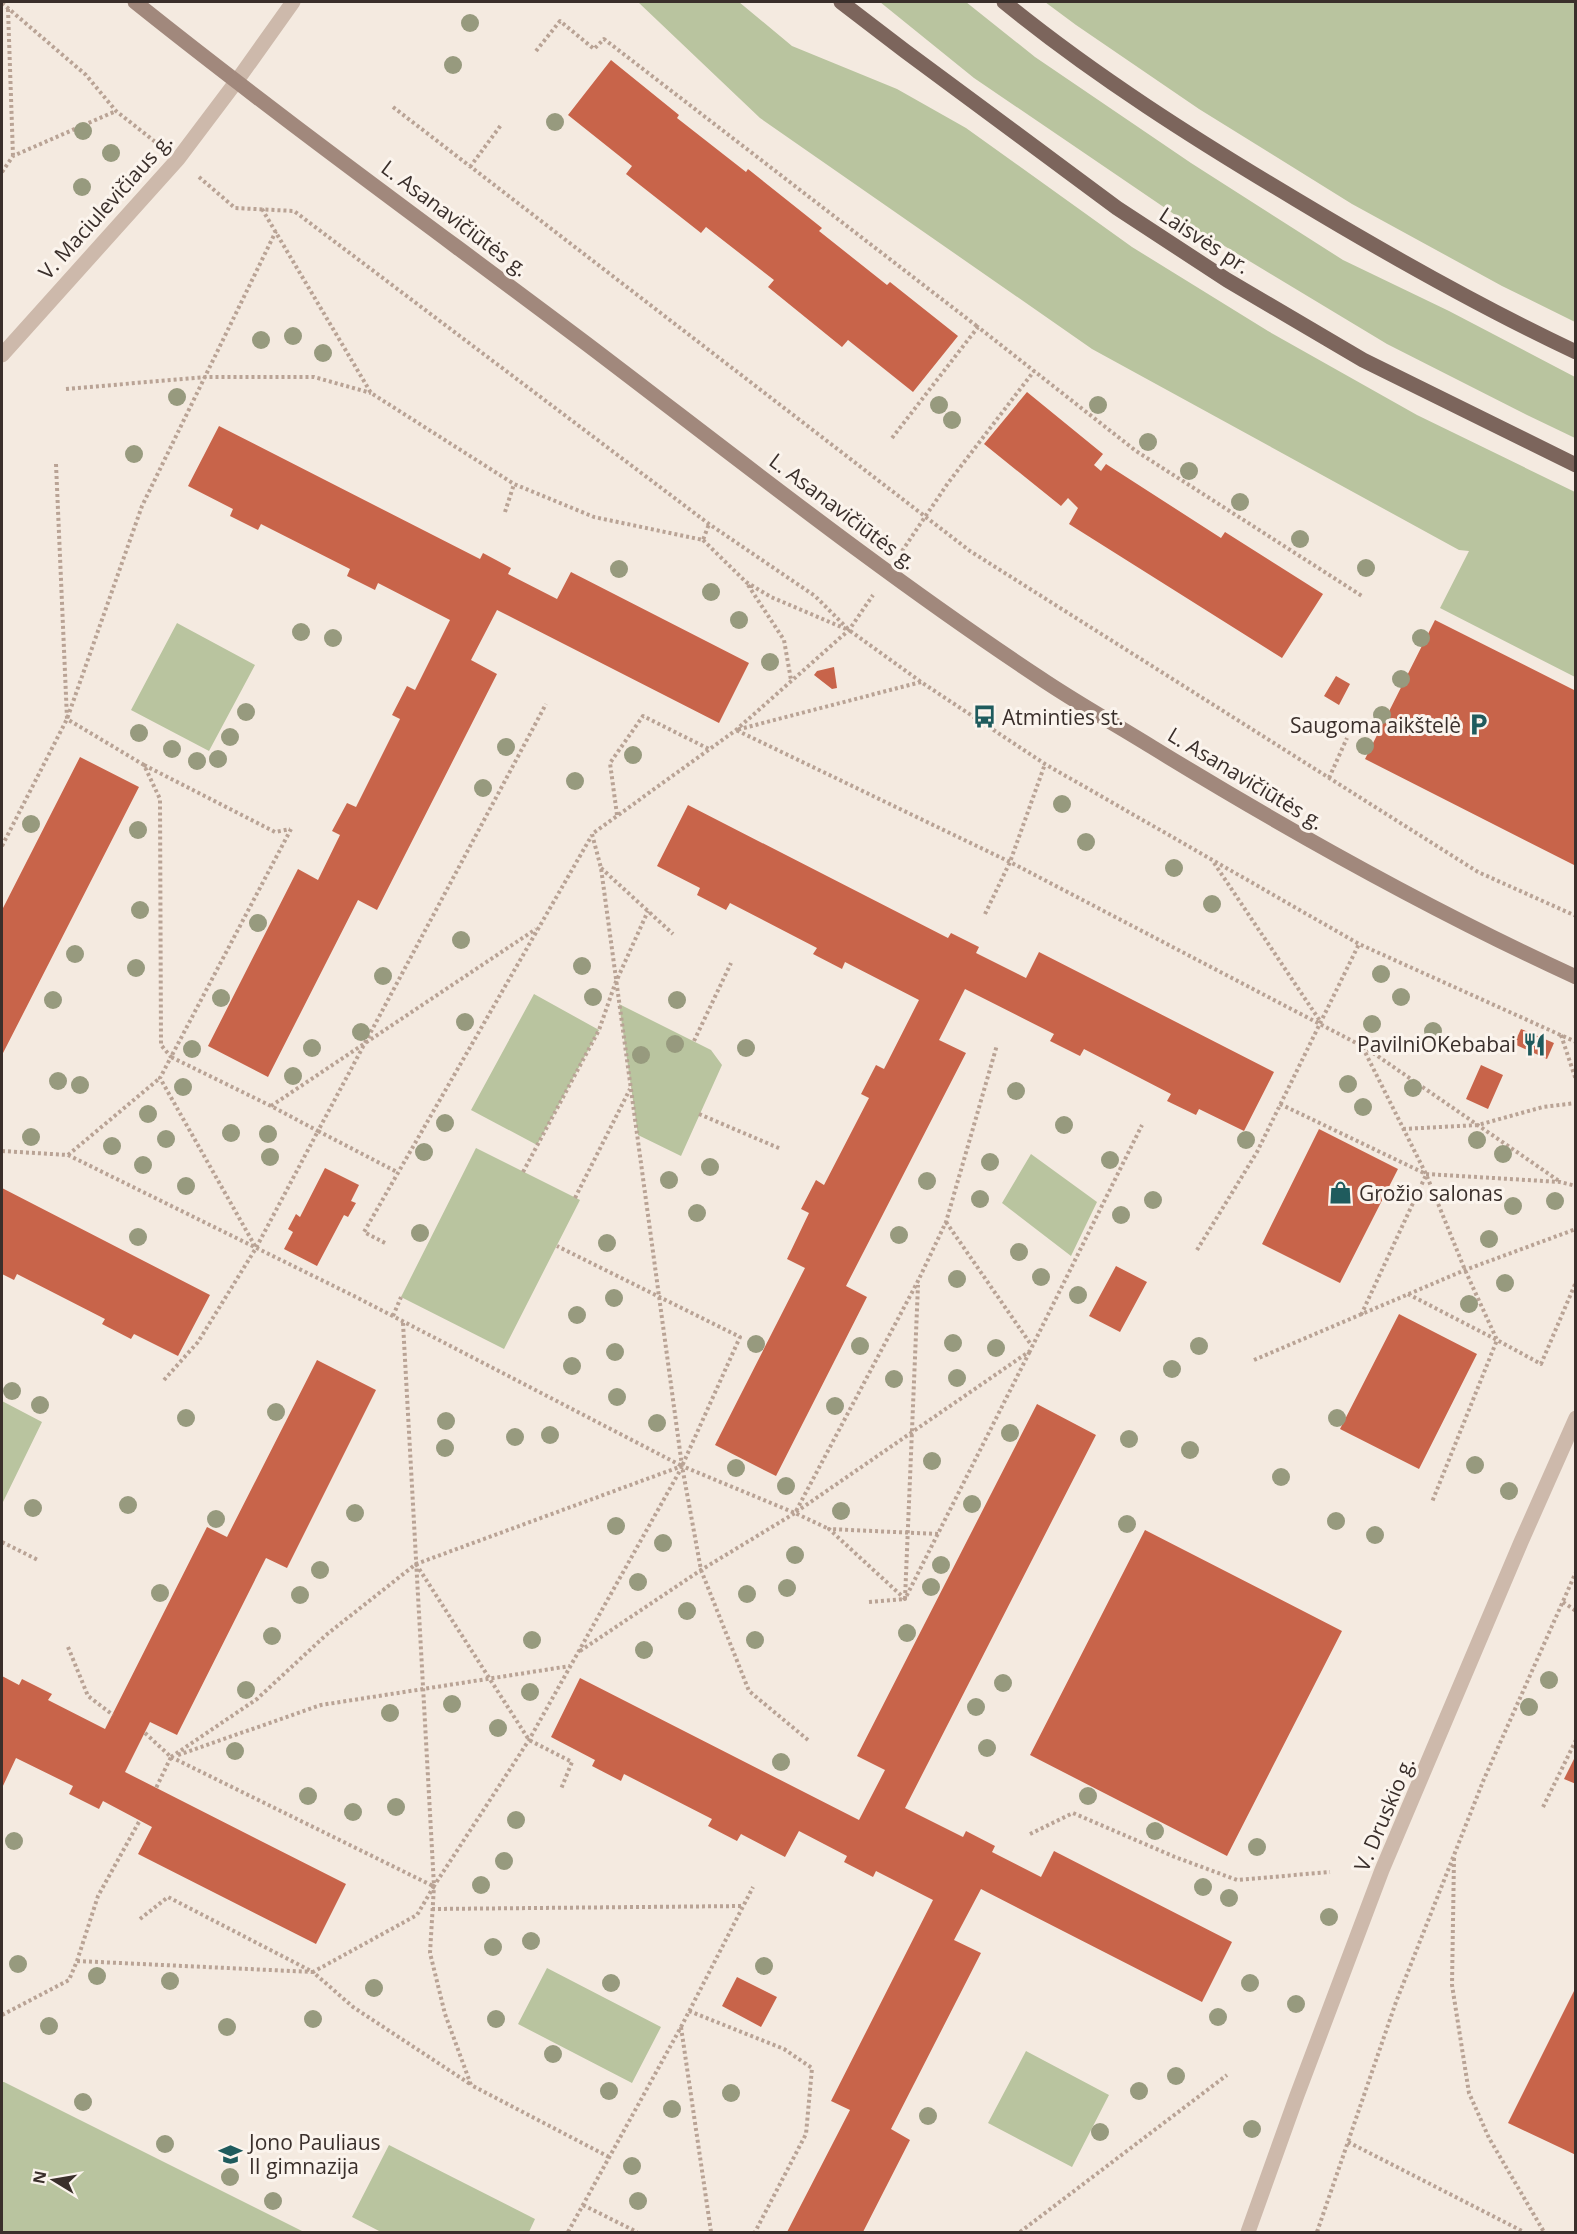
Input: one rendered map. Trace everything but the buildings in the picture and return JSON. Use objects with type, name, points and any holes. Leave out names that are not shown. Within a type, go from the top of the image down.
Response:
[{"type":"main road","name":"L. Asanavičiūtės g.","points":[[135,2],[236,82],[888,572],[1042,679],[1308,840],[1455,918],[1575,977]]},
{"type":"main road","name":"Laisvės pr.","points":[[842,2],[1117,208],[1227,280],[1363,360],[1575,465]]},
{"type":"main road","points":[[1004,2],[1136,99],[1251,173],[1368,243],[1532,332],[1575,352]]},
{"type":"street","name":"V. Maciulevičiaus g.","points":[[2,355],[178,159],[293,2]]},
{"type":"street","name":"V. Druskio g.","points":[[1248,2232],[1382,1870],[1575,1418]]},
{"type":"path","points":[[2,3],[86,75],[116,111],[12,156]]},
{"type":"path","points":[[2,172],[12,156],[8,8]]},
{"type":"path","points":[[536,51],[560,21],[594,49],[604,39],[1136,451],[1362,596]]},
{"type":"path","points":[[393,107],[970,551],[1478,872],[1575,916]]},
{"type":"path","points":[[471,166],[501,125]]},
{"type":"path","points":[[235,208],[294,211],[709,524],[815,596],[849,630],[921,682],[1045,764],[1359,944],[1575,1042]]},
{"type":"path","points":[[262,209],[371,393]]},
{"type":"path","points":[[2,846],[67,719],[142,506],[276,231]]},
{"type":"path","points":[[892,438],[978,327]]},
{"type":"path","points":[[385,1243],[364,1232],[592,834],[736,730],[849,630],[948,483],[1034,371]]},
{"type":"path","points":[[66,388],[206,377],[314,377],[371,393],[514,484],[594,516],[704,540],[746,582],[784,640],[791,681]]},
{"type":"path","points":[[56,464],[67,719]]},
{"type":"path","points":[[505,512],[514,484]]},
{"type":"path","points":[[704,540],[709,524]]},
{"type":"path","points":[[746,582],[771,597],[849,630]]},
{"type":"path","points":[[736,730],[921,682]]},
{"type":"path","points":[[164,1380],[198,1342],[256,1248],[546,704]]},
{"type":"path","points":[[617,815],[610,763],[643,716],[709,749]]},
{"type":"path","points":[[67,719],[144,765],[275,832],[291,829],[160,1078],[68,1155]]},
{"type":"path","points":[[736,730],[1010,862],[1320,1022],[1362,1046],[1560,1182]]},
{"type":"path","points":[[1329,778],[1347,738]]},
{"type":"path","points":[[985,914],[1010,862],[1045,764]]},
{"type":"path","points":[[144,765],[159,799],[161,1045],[171,1057],[272,1106],[397,1172]]},
{"type":"path","points":[[592,834],[600,868],[682,1466],[701,1570],[750,1691],[808,1740]]},
{"type":"path","points":[[1212,861],[1320,1022]]},
{"type":"path","points":[[600,868],[673,934]]},
{"type":"path","points":[[523,1172],[599,1030],[615,984],[648,911]]},
{"type":"path","points":[[272,1106],[537,928]]},
{"type":"path","points":[[1197,1250],[1257,1152],[1359,944]]},
{"type":"path","points":[[693,1041],[731,963]]},
{"type":"path","points":[[1560,1035],[1575,1080]]},
{"type":"path","points":[[795,1513],[918,1281],[946,1222],[997,1045]]},
{"type":"path","points":[[1362,1046],[1426,1174],[1465,1270],[1497,1340],[1432,1502]]},
{"type":"path","points":[[160,1078],[256,1248]]},
{"type":"path","points":[[575,1198],[631,1087]]},
{"type":"path","points":[[1403,1129],[1478,1125],[1543,1107],[1575,1103]]},
{"type":"path","points":[[1280,1104],[1426,1174],[1560,1182],[1575,1185]]},
{"type":"path","points":[[699,1114],[781,1149]]},
{"type":"path","points":[[905,1599],[1142,1125]]},
{"type":"path","points":[[2,1151],[68,1155],[393,1316],[682,1466],[829,1529],[905,1599]]},
{"type":"path","points":[[1361,1315],[1426,1174]]},
{"type":"path","points":[[946,1222],[1031,1348]]},
{"type":"path","points":[[1254,1360],[1465,1270],[1575,1229]]},
{"type":"path","points":[[77,1961],[313,1972],[417,1915],[529,1740],[579,1652],[682,1466],[741,1336],[557,1246]]},
{"type":"path","points":[[905,1599],[918,1281]]},
{"type":"path","points":[[1408,1294],[1541,1364],[1575,1282]]},
{"type":"path","points":[[393,1316],[401,1297]]},
{"type":"path","points":[[403,1322],[434,1886],[430,1953],[446,2014],[471,2085]]},
{"type":"path","points":[[579,1652],[701,1570],[795,1513],[912,1434],[1031,1348]]},
{"type":"path","points":[[156,1788],[171,1757],[257,1699],[326,1635],[416,1564],[682,1466]]},
{"type":"path","points":[[829,1529],[938,1534]]},
{"type":"path","points":[[2,1542],[38,1560]]},
{"type":"path","points":[[416,1564],[529,1740],[572,1762],[561,1789]]},
{"type":"path","points":[[1317,2232],[1396,2002],[1484,1779],[1575,1572]]},
{"type":"path","points":[[869,1602],[905,1599]]},
{"type":"path","points":[[1563,1602],[1575,1611]]},
{"type":"path","points":[[68,1647],[88,1696],[112,1715]]},
{"type":"path","points":[[171,1757],[321,1705],[571,1666]]},
{"type":"path","points":[[145,1732],[171,1757],[434,1886]]},
{"type":"path","points":[[1543,1807],[1575,1740]]},
{"type":"path","points":[[1030,1834],[1073,1813],[1175,1857],[1237,1880],[1330,1872]]},
{"type":"path","points":[[2,2015],[69,1980],[98,1896],[140,1820]]},
{"type":"path","points":[[1454,1855],[1452,1986],[1469,2093],[1489,2138],[1544,2232]]},
{"type":"path","points":[[568,2232],[681,2027],[753,1887]]},
{"type":"path","points":[[140,1919],[168,1897],[313,1972],[352,2007],[471,2085],[609,2157]]},
{"type":"path","points":[[432,1909],[743,1906]]},
{"type":"path","points":[[689,2011],[784,2049],[812,2068],[806,2134],[755,2232]]},
{"type":"path","points":[[681,2027],[711,2232]]},
{"type":"path","points":[[1020,2232],[1227,2075]]},
{"type":"path","points":[[1348,2142],[1524,2232]]},
{"type":"path","points":[[583,2205],[637,2232]]},
{"type":"green space","points":[[638,2],[739,2],[792,46],[897,89],[966,128],[1132,247],[1268,331],[1417,415],[1575,492],[1575,677],[1440,608],[1469,551],[1459,550],[1092,349],[760,118]]},
{"type":"green space","points":[[880,2],[966,2],[1035,57],[1191,163],[1343,260],[1449,311],[1575,377],[1575,438],[1387,344],[1193,227],[974,78]]},
{"type":"green space","points":[[1045,2],[1575,2],[1575,322],[1502,286],[1352,204],[1199,109]]},
{"type":"green space","points":[[177,623],[255,665],[209,751],[131,710]]},
{"type":"green space","points":[[534,994],[599,1030],[537,1145],[471,1110]]},
{"type":"green space","points":[[619,1004],[711,1050],[722,1065],[681,1156],[638,1135]]},
{"type":"green space","points":[[476,1148],[580,1200],[504,1349],[401,1297]]},
{"type":"green space","points":[[1031,1154],[1097,1202],[1071,1256],[1002,1203]]},
{"type":"green space","points":[[2,1401],[42,1422],[3,1502],[2,1502]]},
{"type":"green space","points":[[547,1968],[661,2027],[632,2083],[518,2024]]},
{"type":"green space","points":[[1026,2051],[1109,2095],[1072,2167],[988,2123]]},
{"type":"green space","points":[[2,2082],[4,2082],[304,2232],[2,2232]]},
{"type":"green space","points":[[389,2145],[535,2219],[529,2232],[381,2232],[352,2217]]},
{"type":"place","name":"Atminties st.","points":[[984,717]]},
{"type":"place","name":"Saugoma aikštelė","points":[[1479,725]]},
{"type":"place","name":"PavilniOKebabai","points":[[1534,1044]]},
{"type":"place","name":"Grožio salonas","points":[[1341,1193]]},
{"type":"place","name":"Jono Pauliaus II gimnazija","points":[[231,2154]]}]
